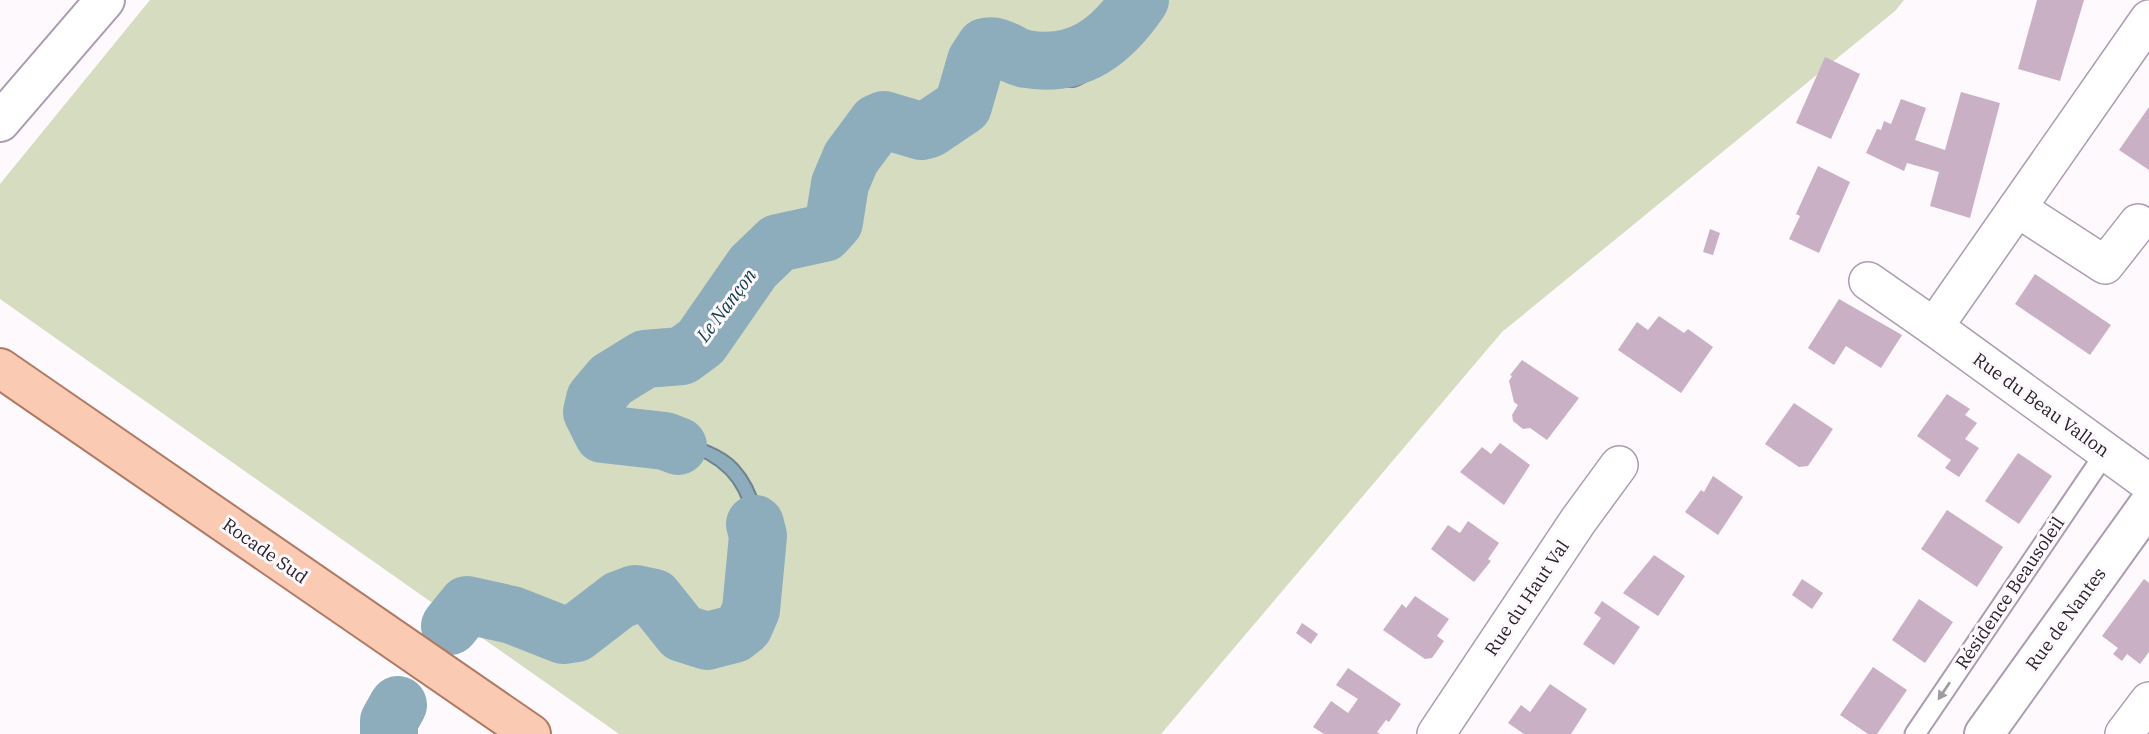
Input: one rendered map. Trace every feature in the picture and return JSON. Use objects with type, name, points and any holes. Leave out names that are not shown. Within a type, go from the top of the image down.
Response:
[{"type":"main road","points":[[0,122],[105,0]]},
{"type":"main road","name":"Rocade Sud","points":[[0,368],[531,734]]},
{"type":"main road","name":"Rue de Nantes","points":[[1984,734],[2149,504]]},
{"type":"street","points":[[1934,327],[2149,19]]},
{"type":"street","points":[[2017,208],[2105,265],[2138,223]]},
{"type":"street","name":"Rue du Beau Vallon","points":[[1868,281],[2149,484]]},
{"type":"street","name":"Rue du Haut Val","points":[[1436,734],[1578,521],[1619,465]]},
{"type":"street","points":[[2124,734],[2149,701]]},
{"type":"lane","name":"Résidence Beausoleil","points":[[1914,734],[2106,452]]},
{"type":"green space","points":[[150,0],[1904,0],[1895,11],[1502,332],[1161,734],[619,734],[0,299],[0,184]]},
{"type":"water","points":[[1134,0],[1153,0],[1130,45],[1105,70],[1080,85],[1065,87],[1041,82],[1006,72],[982,58],[970,118],[913,149],[874,131],[846,180],[837,234],[815,245],[769,256],[758,268],[691,369],[648,369],[629,376],[604,397],[592,413],[595,425],[601,431],[659,433],[680,437],[712,447],[738,465],[756,495],[765,531],[766,568],[760,603],[746,600],[749,539],[746,513],[739,492],[726,474],[707,460],[681,449],[646,441],[612,441],[599,438],[590,432],[586,424],[583,401],[634,360],[683,356],[753,259],[773,240],[824,233],[832,182],[872,118],[918,134],[959,102],[974,44],[998,49],[1016,62],[1058,64],[1093,48],[1114,29]]},
{"type":"building","points":[[2037,0],[2084,0],[2060,81],[2018,69]]},
{"type":"building","points":[[1825,57],[1860,74],[1831,139],[1796,123]]},
{"type":"building","points":[[1961,92],[2000,103],[1970,218],[1930,206],[1939,172],[1907,163],[1904,171],[1866,153],[1877,129],[1881,130],[1884,121],[1891,124],[1901,99],[1926,108],[1915,140],[1945,150]]},
{"type":"building","points":[[2149,107],[2149,170],[2119,150]]},
{"type":"building","points":[[1818,166],[1850,182],[1819,253],[1789,239],[1800,216],[1796,214]]},
{"type":"building","points":[[1710,229],[1720,233],[1713,255],[1703,252]]},
{"type":"building","points":[[2035,274],[2111,325],[2090,355],[2015,304]]},
{"type":"building","points":[[1839,299],[1902,335],[1881,368],[1846,346],[1834,365],[1808,348]]},
{"type":"building","points":[[1659,316],[1684,333],[1688,329],[1713,347],[1681,393],[1618,350],[1637,322],[1648,330]]},
{"type":"building","points":[[1522,360],[1579,398],[1547,440],[1530,428],[1523,429],[1513,421],[1512,415],[1518,405],[1514,402],[1509,381],[1512,376],[1510,375]]},
{"type":"building","points":[[1947,394],[1970,409],[1965,415],[1977,423],[1965,439],[1979,448],[1959,477],[1945,468],[1951,460],[1917,436]]},
{"type":"building","points":[[1794,403],[1833,429],[1808,466],[1799,467],[1765,444]]},
{"type":"building","points":[[1500,443],[1530,465],[1504,505],[1460,472],[1482,447],[1491,454]]},
{"type":"building","points":[[2018,453],[2052,476],[2019,524],[1985,501]]},
{"type":"building","points":[[1713,476],[1743,497],[1718,535],[1685,512],[1701,490],[1704,492]]},
{"type":"building","points":[[1947,510],[2003,547],[1977,587],[1921,549]]},
{"type":"building","points":[[1468,521],[1499,543],[1488,559],[1491,561],[1474,582],[1431,549],[1448,525],[1460,533]]},
{"type":"building","points":[[1654,555],[1685,576],[1658,616],[1623,593]]},
{"type":"building","points":[[1802,579],[1823,593],[1812,609],[1792,595]]},
{"type":"building","points":[[2144,579],[2149,583],[2149,652],[2140,664],[2127,654],[2122,661],[2113,654],[2118,648],[2102,636]]},
{"type":"building","points":[[1415,596],[1449,619],[1437,636],[1444,641],[1432,658],[1425,659],[1383,630],[1402,604],[1406,608]]},
{"type":"building","points":[[1919,599],[1953,622],[1925,663],[1892,640]]},
{"type":"building","points":[[1602,601],[1640,627],[1614,665],[1583,644],[1601,618],[1594,613]]},
{"type":"building","points":[[1302,623],[1318,634],[1311,644],[1296,633]]},
{"type":"building","points":[[1873,667],[1907,690],[1877,734],[1868,734],[1840,715]]},
{"type":"building","points":[[1348,668],[1401,704],[1389,722],[1386,720],[1377,732],[1380,734],[1324,734],[1313,727],[1331,701],[1348,713],[1358,699],[1336,685]]},
{"type":"building","points":[[1550,684],[1587,709],[1571,734],[1524,734],[1508,723],[1521,705],[1530,712]]},
{"type":"waterway","name":"Le Nançon","points":[[678,446],[665,441],[603,434],[592,412],[595,399],[611,380],[645,359],[682,356],[701,342],[753,267],[778,243],[824,233],[834,222],[840,184],[851,158],[877,123],[884,120],[921,131],[929,129],[963,106],[976,61],[985,47],[996,47],[1021,58],[1045,61],[1078,55],[1106,39],[1140,0]]},
{"type":"waterway","name":"Le Nançon","points":[[450,626],[467,605],[512,615],[563,635],[576,633],[619,600],[635,594],[654,598],[682,633],[707,641],[734,634],[744,626],[751,610],[758,536],[755,524]]},
{"type":"waterway","name":"Le Nançon","points":[[389,734],[389,721],[398,705]]}]
